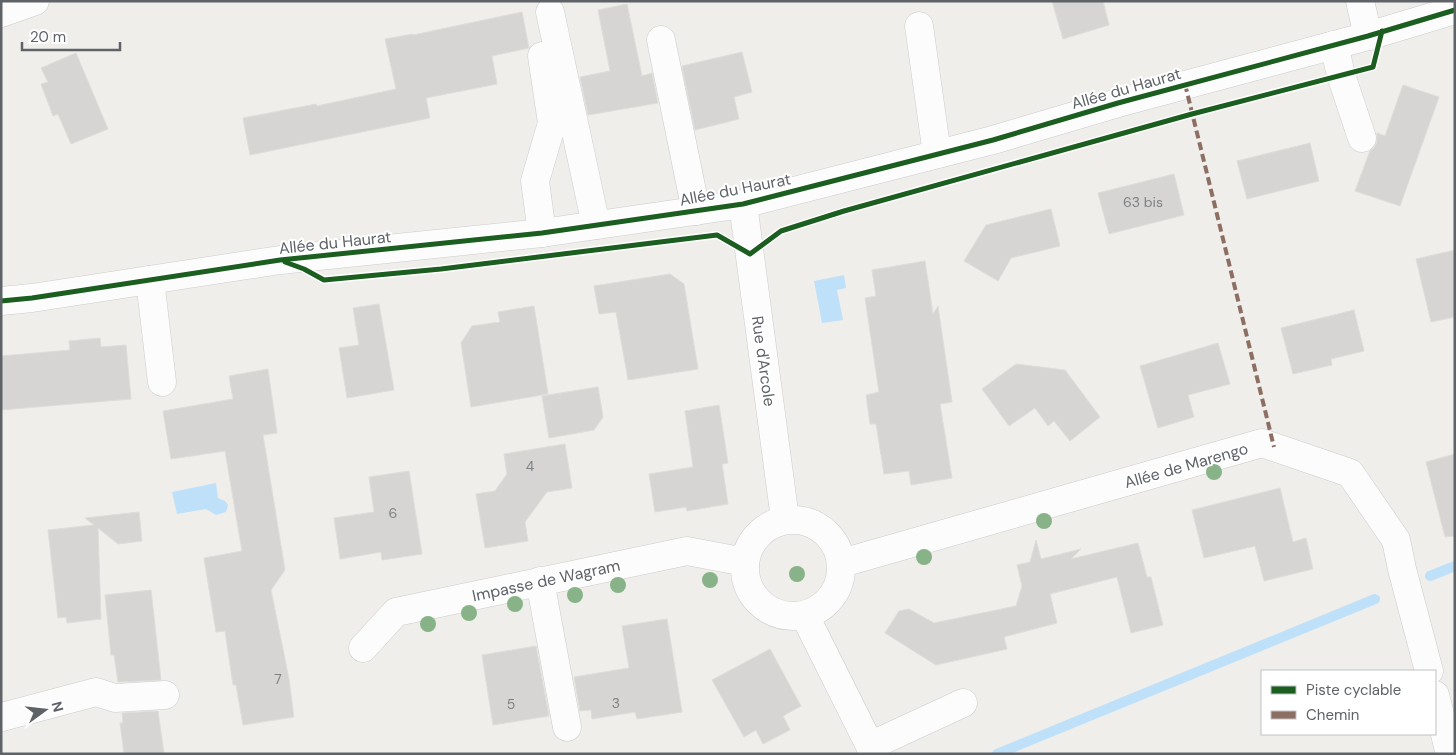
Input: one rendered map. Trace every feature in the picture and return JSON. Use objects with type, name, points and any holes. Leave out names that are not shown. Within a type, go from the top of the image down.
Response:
[{"type":"street","points":[[1,13],[35,1]]},
{"type":"street","points":[[1360,1],[1368,36]]},
{"type":"street","name":"Allée du Haurat","points":[[1,300],[32,298],[280,260],[542,233],[743,204],[993,140],[1229,72],[1368,36],[1455,10]]},
{"type":"street","points":[[550,12],[596,225]]},
{"type":"street","points":[[919,26],[936,154]]},
{"type":"street","points":[[661,40],[696,211]]},
{"type":"street","points":[[1334,45],[1341,75],[1362,138]]},
{"type":"street","points":[[542,56],[552,123],[535,181],[542,233]]},
{"type":"street","name":"Rue d'Arcole","points":[[743,204],[786,519]]},
{"type":"street","points":[[150,280],[162,382]]},
{"type":"street","name":"Allée de Marengo","points":[[842,562],[1262,443],[1350,473],[1396,540],[1429,670]]},
{"type":"street","points":[[786,519],[816,524],[832,538],[842,562],[837,589],[824,606],[805,616],[785,617],[766,610],[750,594],[743,573],[745,562],[758,532],[786,519]]},
{"type":"street","name":"Impasse de Wagram","points":[[363,648],[396,612],[687,551],[745,562]]},
{"type":"street","points":[[540,581],[567,727]]},
{"type":"street","points":[[805,616],[872,750],[963,703]]},
{"type":"street","points":[[2,717],[96,692],[115,698],[165,695]]},
{"type":"street","points":[[1443,707],[1450,754]]},
{"type":"water","points":[[844,275],[846,288],[837,290],[843,320],[822,323],[814,281]]},
{"type":"water","points":[[216,483],[218,498],[225,501],[228,505],[226,512],[216,515],[206,509],[177,514],[172,492]]},
{"type":"building","points":[[1052,1],[1103,1],[1109,25],[1063,39]]},
{"type":"building","points":[[627,4],[642,76],[652,73],[658,103],[588,115],[580,77],[610,71],[598,10]]},
{"type":"building","points":[[522,12],[529,48],[492,56],[497,84],[426,98],[430,118],[250,155],[243,118],[316,104],[317,106],[396,89],[385,39]]},
{"type":"building","points":[[742,52],[752,92],[734,97],[739,119],[695,130],[682,66]]},
{"type":"building","points":[[76,53],[108,129],[71,144],[58,114],[53,116],[41,84],[48,82],[41,68]]},
{"type":"building","points":[[1403,85],[1439,97],[1400,206],[1355,191],[1370,151],[1377,142],[1377,133],[1385,136]]},
{"type":"building","points":[[1310,143],[1319,181],[1247,199],[1237,161]]},
{"type":"building","points":[[1174,174],[1184,215],[1109,234],[1098,193]]},
{"type":"building","points":[[1051,209],[1060,246],[1011,258],[998,281],[964,261],[986,225]]},
{"type":"building","points":[[1455,250],[1455,317],[1431,322],[1416,259]]},
{"type":"building","points":[[925,261],[933,314],[938,306],[952,402],[940,404],[952,478],[911,485],[909,471],[884,474],[876,424],[870,424],[866,395],[879,392],[865,298],[876,296],[872,270]]},
{"type":"building","points":[[670,274],[684,284],[698,369],[628,380],[616,312],[599,314],[594,286]]},
{"type":"building","points":[[379,304],[394,390],[347,398],[339,348],[359,345],[353,308]]},
{"type":"building","points":[[534,306],[548,394],[471,407],[461,343],[472,326],[500,322],[498,312]]},
{"type":"building","points":[[1354,310],[1364,351],[1331,359],[1332,365],[1293,374],[1281,328]]},
{"type":"building","points":[[100,338],[101,347],[126,345],[131,399],[1,410],[1,356],[70,350],[69,341]]},
{"type":"building","points":[[1218,343],[1230,384],[1188,395],[1194,417],[1158,428],[1140,366]]},
{"type":"building","points":[[1016,364],[1065,370],[1100,417],[1070,441],[1054,421],[1048,426],[1035,408],[1009,426],[982,389]]},
{"type":"building","points":[[268,369],[277,433],[263,435],[285,570],[271,590],[289,679],[294,717],[243,725],[236,685],[233,685],[225,631],[216,632],[204,558],[242,551],[225,451],[171,459],[163,411],[233,399],[229,376]]},
{"type":"building","points":[[598,387],[603,417],[594,430],[549,438],[542,396]]},
{"type":"building","points":[[719,405],[728,463],[722,464],[728,504],[687,511],[686,507],[655,512],[649,474],[693,467],[685,411]]},
{"type":"building","points":[[565,444],[572,488],[547,492],[525,522],[528,541],[485,548],[476,494],[495,491],[507,474],[504,454]]},
{"type":"building","points":[[1455,454],[1455,536],[1445,537],[1426,462]]},
{"type":"building","points":[[409,471],[422,554],[382,560],[381,552],[340,559],[334,518],[374,512],[369,477]]},
{"type":"building","points":[[1280,488],[1293,542],[1306,538],[1313,569],[1264,581],[1255,546],[1204,558],[1192,510]]},
{"type":"building","points":[[139,512],[142,541],[118,544],[98,528],[101,619],[67,623],[66,617],[58,618],[48,530],[94,525],[85,518]]},
{"type":"building","points":[[1036,540],[1041,559],[1081,549],[1071,559],[1138,543],[1147,577],[1151,577],[1163,625],[1131,633],[1117,577],[1050,594],[1057,623],[1004,637],[1007,649],[936,665],[885,633],[899,611],[909,609],[934,623],[1016,606],[1022,586],[1017,565],[1030,562]]},
{"type":"building","points":[[151,590],[161,680],[118,682],[114,655],[111,655],[105,595]]},
{"type":"building","points":[[667,619],[682,712],[637,719],[635,712],[592,719],[591,710],[580,711],[574,677],[629,668],[622,626]]},
{"type":"building","points":[[536,646],[549,716],[493,725],[482,655]]},
{"type":"building","points":[[770,649],[801,706],[783,716],[790,730],[763,744],[756,730],[744,737],[712,680]]},
{"type":"building","points":[[158,711],[164,754],[124,754],[120,723],[123,723],[122,713]]},
{"type":"waterway","points":[[1430,576],[1455,566]]},
{"type":"waterway","points":[[997,754],[1375,599]]},
{"type":"marked path","points":[[1185,84],[1274,447]]},
{"type":"cycle path","points":[[1,301],[32,298],[280,260],[542,233],[743,204],[993,140],[1118,103],[1368,36],[1455,10]]},
{"type":"cycle path","points":[[285,262],[304,269],[324,280],[441,269],[717,235],[750,254],[781,231],[844,211],[1192,114],[1373,67],[1382,31]]}]
